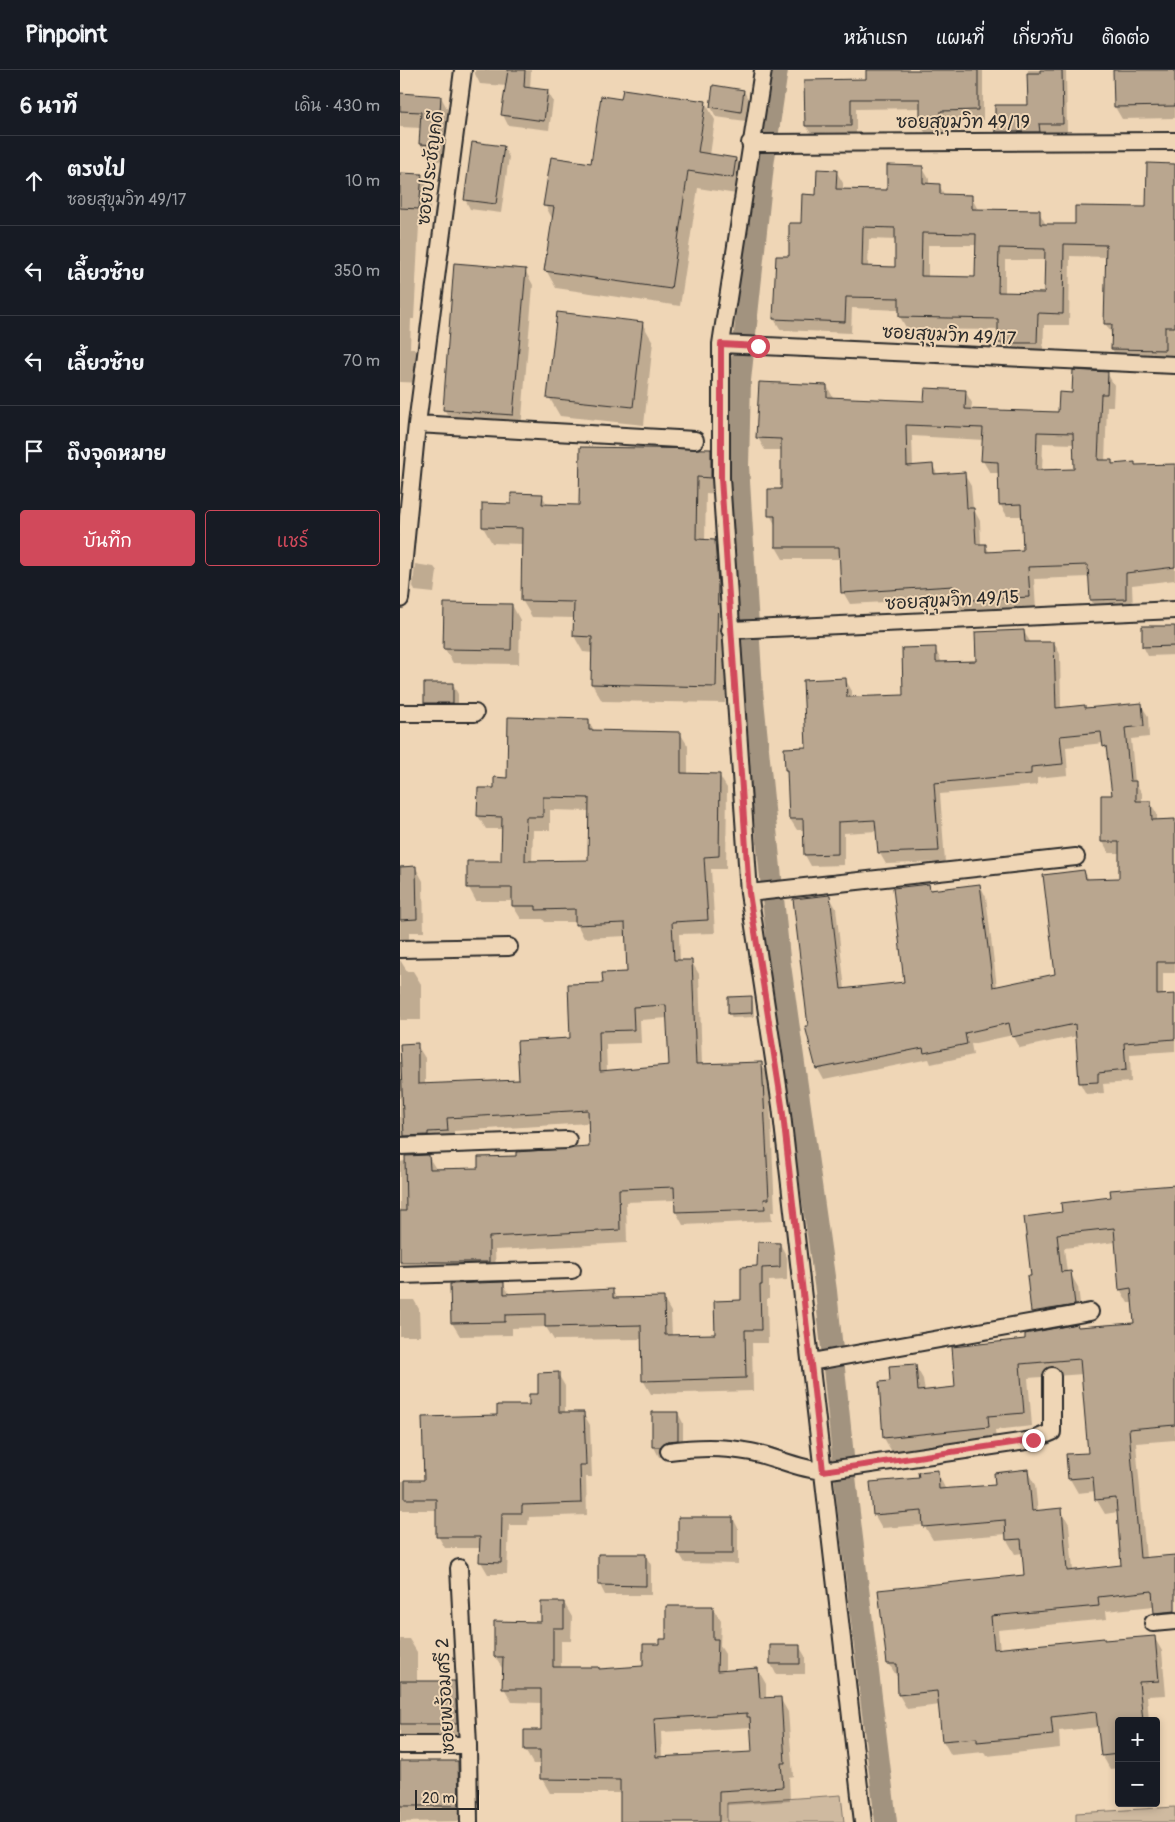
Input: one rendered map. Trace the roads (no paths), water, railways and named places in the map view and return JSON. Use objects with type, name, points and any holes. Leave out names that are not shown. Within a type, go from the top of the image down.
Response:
[{"type":"street","name":"ซอยประชัญคดี","points":[[400,599],[417,424],[462,70]]},
{"type":"street","points":[[763,70],[750,143],[721,344],[721,478],[749,893],[782,1106],[863,1822]]},
{"type":"street","name":"ซอยสุขุมวิท 49/19","points":[[750,143],[1175,141]]},
{"type":"street","name":"ซอยสุขุมวิท 49/17","points":[[721,344],[1175,364]]},
{"type":"street","points":[[417,424],[695,440]]},
{"type":"street","name":"ซอยสุขุมวิท 49/15","points":[[730,630],[1175,610]]},
{"type":"street","points":[[400,713],[475,713]]},
{"type":"street","points":[[749,893],[1076,857]]},
{"type":"street","points":[[400,949],[509,947]]},
{"type":"street","points":[[400,1146],[568,1140]]},
{"type":"street","points":[[400,1276],[572,1270]]},
{"type":"street","points":[[811,1362],[1090,1312]]},
{"type":"street","points":[[669,1451],[688,1448],[750,1452],[804,1470],[823,1471],[1044,1436],[1052,1432],[1052,1376]]},
{"type":"street","name":"ซอยพร้อมศรี 2","points":[[459,1568],[468,1744],[469,1822]]},
{"type":"street","points":[[1154,1623],[1175,1621]]},
{"type":"street","points":[[400,1746],[468,1744]]},
{"type":"waterway","points":[[777,70],[763,165],[740,380],[738,466],[752,690],[779,958],[826,1291],[848,1505],[886,1822]]}]
